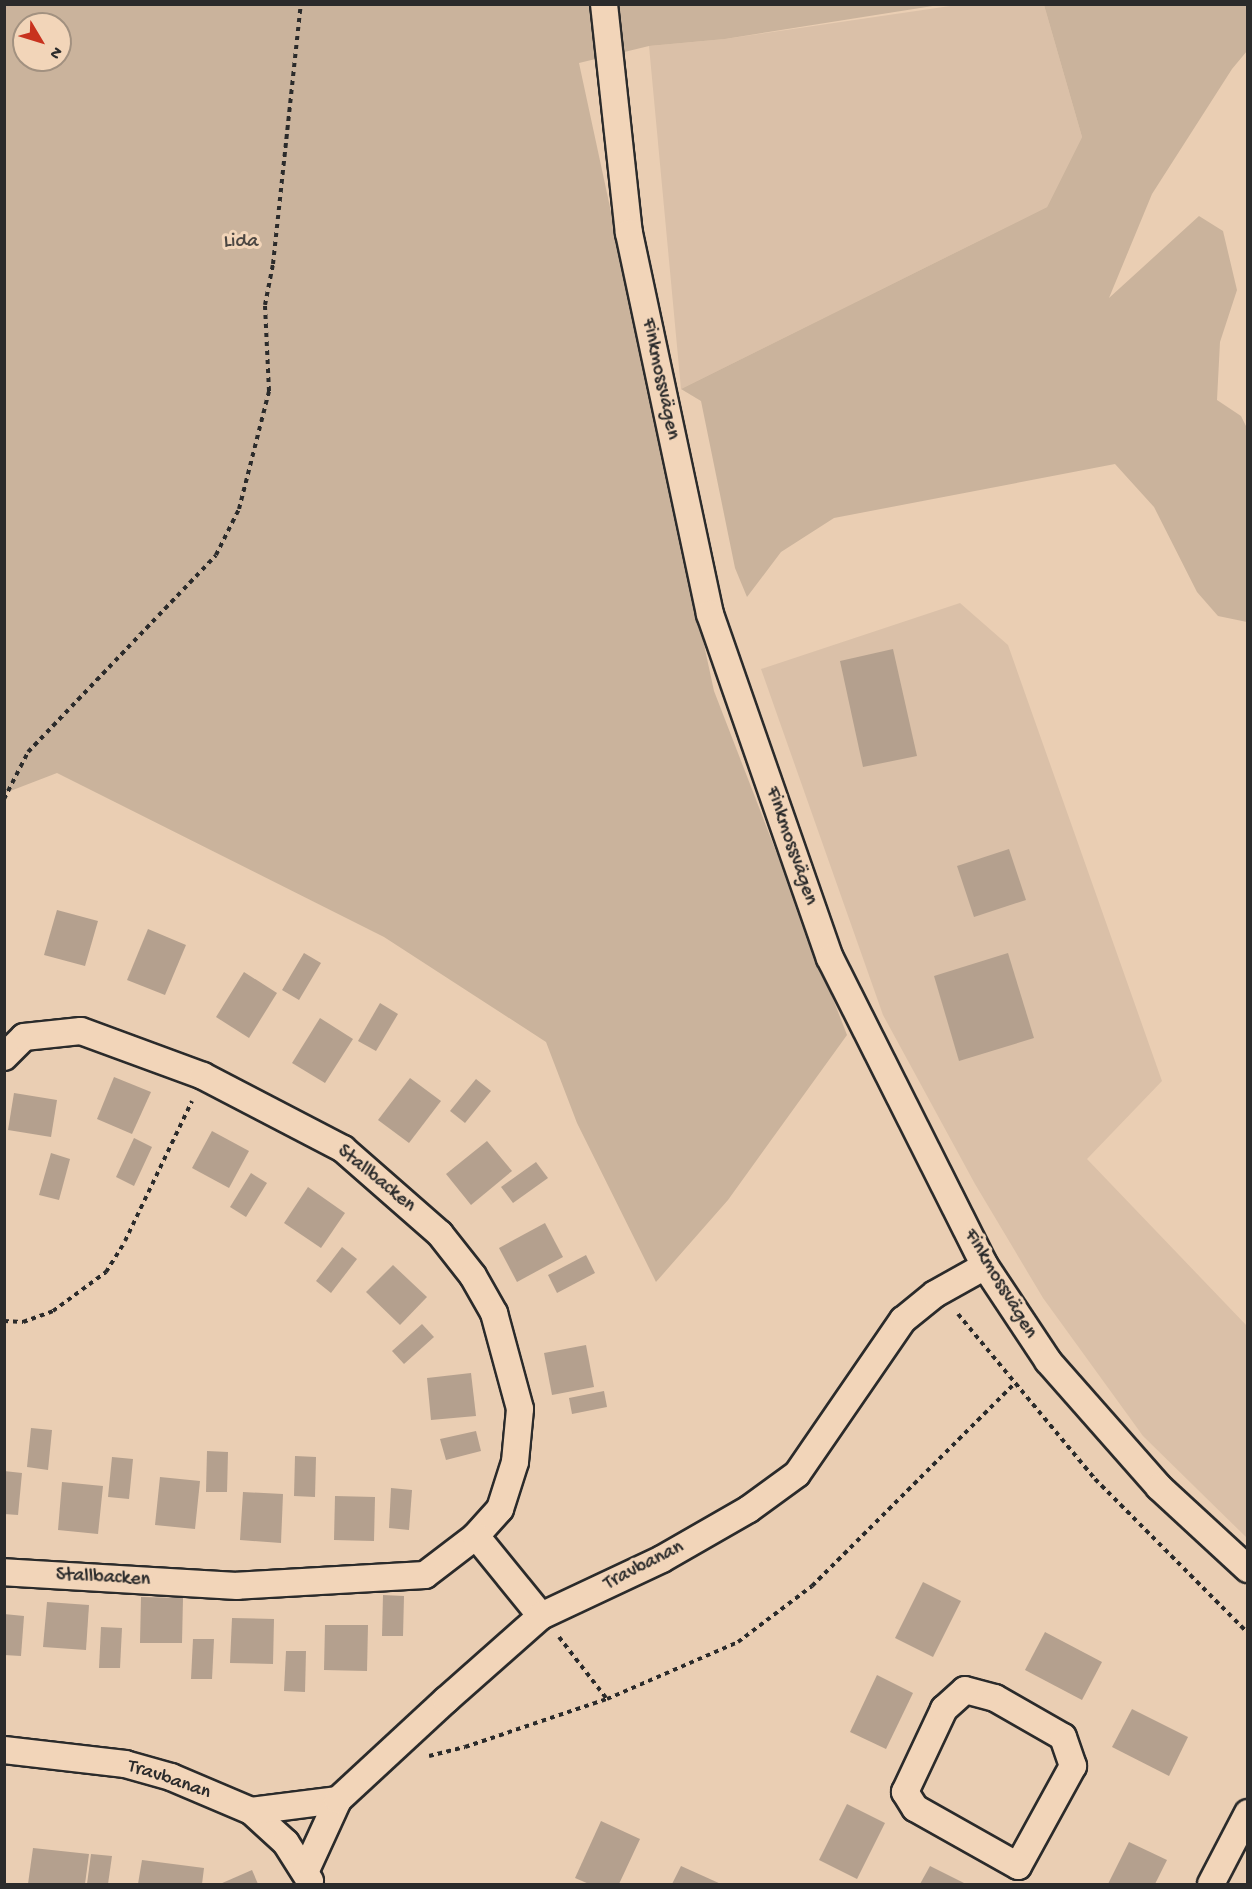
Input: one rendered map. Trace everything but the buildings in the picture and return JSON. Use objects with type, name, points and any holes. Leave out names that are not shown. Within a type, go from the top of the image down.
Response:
[{"type":"street","name":"Finkmossvägen","points":[[604,4],[629,233],[710,614],[830,958],[977,1269],[1048,1361],[1159,1487],[1248,1569]]},
{"type":"street","name":"Stallbacken","points":[[4,1057],[24,1037],[81,1031],[203,1076],[343,1149],[440,1234],[473,1276],[494,1313],[520,1409],[515,1462],[503,1499],[476,1536],[425,1575],[237,1586],[4,1572]]},
{"type":"street","name":"Travbanan","points":[[308,1877],[338,1800],[385,1754],[541,1616],[662,1559],[749,1509],[797,1474],[903,1320],[977,1269]]},
{"type":"street","points":[[476,1536],[541,1616]]},
{"type":"street","points":[[966,1690],[995,1698],[1063,1737],[1073,1766],[1022,1875],[915,1808],[905,1792],[944,1709],[966,1690]]},
{"type":"street","name":"Travbanan","points":[[4,1750],[125,1764],[171,1777],[251,1811],[286,1843],[308,1877]]},
{"type":"street","points":[[251,1811],[338,1800]]},
{"type":"street","points":[[1211,1884],[1248,1812]]},
{"type":"path","points":[[4,799],[28,752],[216,555],[239,509],[269,391],[265,305],[273,264],[301,4]]},
{"type":"path","points":[[4,1321],[22,1322],[53,1311],[106,1272],[125,1241],[203,1076]]},
{"type":"path","points":[[977,1269],[974,1284],[957,1313],[1095,1479],[1248,1633]]},
{"type":"path","points":[[385,1754],[405,1760],[465,1747],[607,1699],[738,1642],[812,1586],[1015,1383]]},
{"type":"path","points":[[541,1616],[598,1683],[607,1699]]},
{"type":"shaded area","points":[[957,5],[1044,5],[1082,137],[1047,207],[681,389],[649,46],[725,39]]},
{"type":"shaded area","points":[[960,603],[1008,645],[1162,1081],[1087,1159],[1247,1326],[1247,1538],[1143,1436],[1043,1298],[975,1184],[883,1015],[761,669]]},
{"type":"green space","name":"Lida","points":[[5,5],[939,5],[725,39],[649,46],[579,63],[714,691],[847,1035],[728,1200],[656,1282],[577,1123],[546,1042],[384,937],[57,773],[5,793]]},
{"type":"green space","points":[[1044,5],[1247,5],[1247,51],[1232,69],[1152,194],[1109,298],[1199,216],[1223,231],[1237,290],[1220,342],[1217,400],[1241,416],[1247,428],[1247,622],[1218,616],[1197,592],[1154,507],[1115,464],[834,518],[781,552],[747,597],[735,568],[701,401],[681,389],[1047,207],[1082,137]]}]
